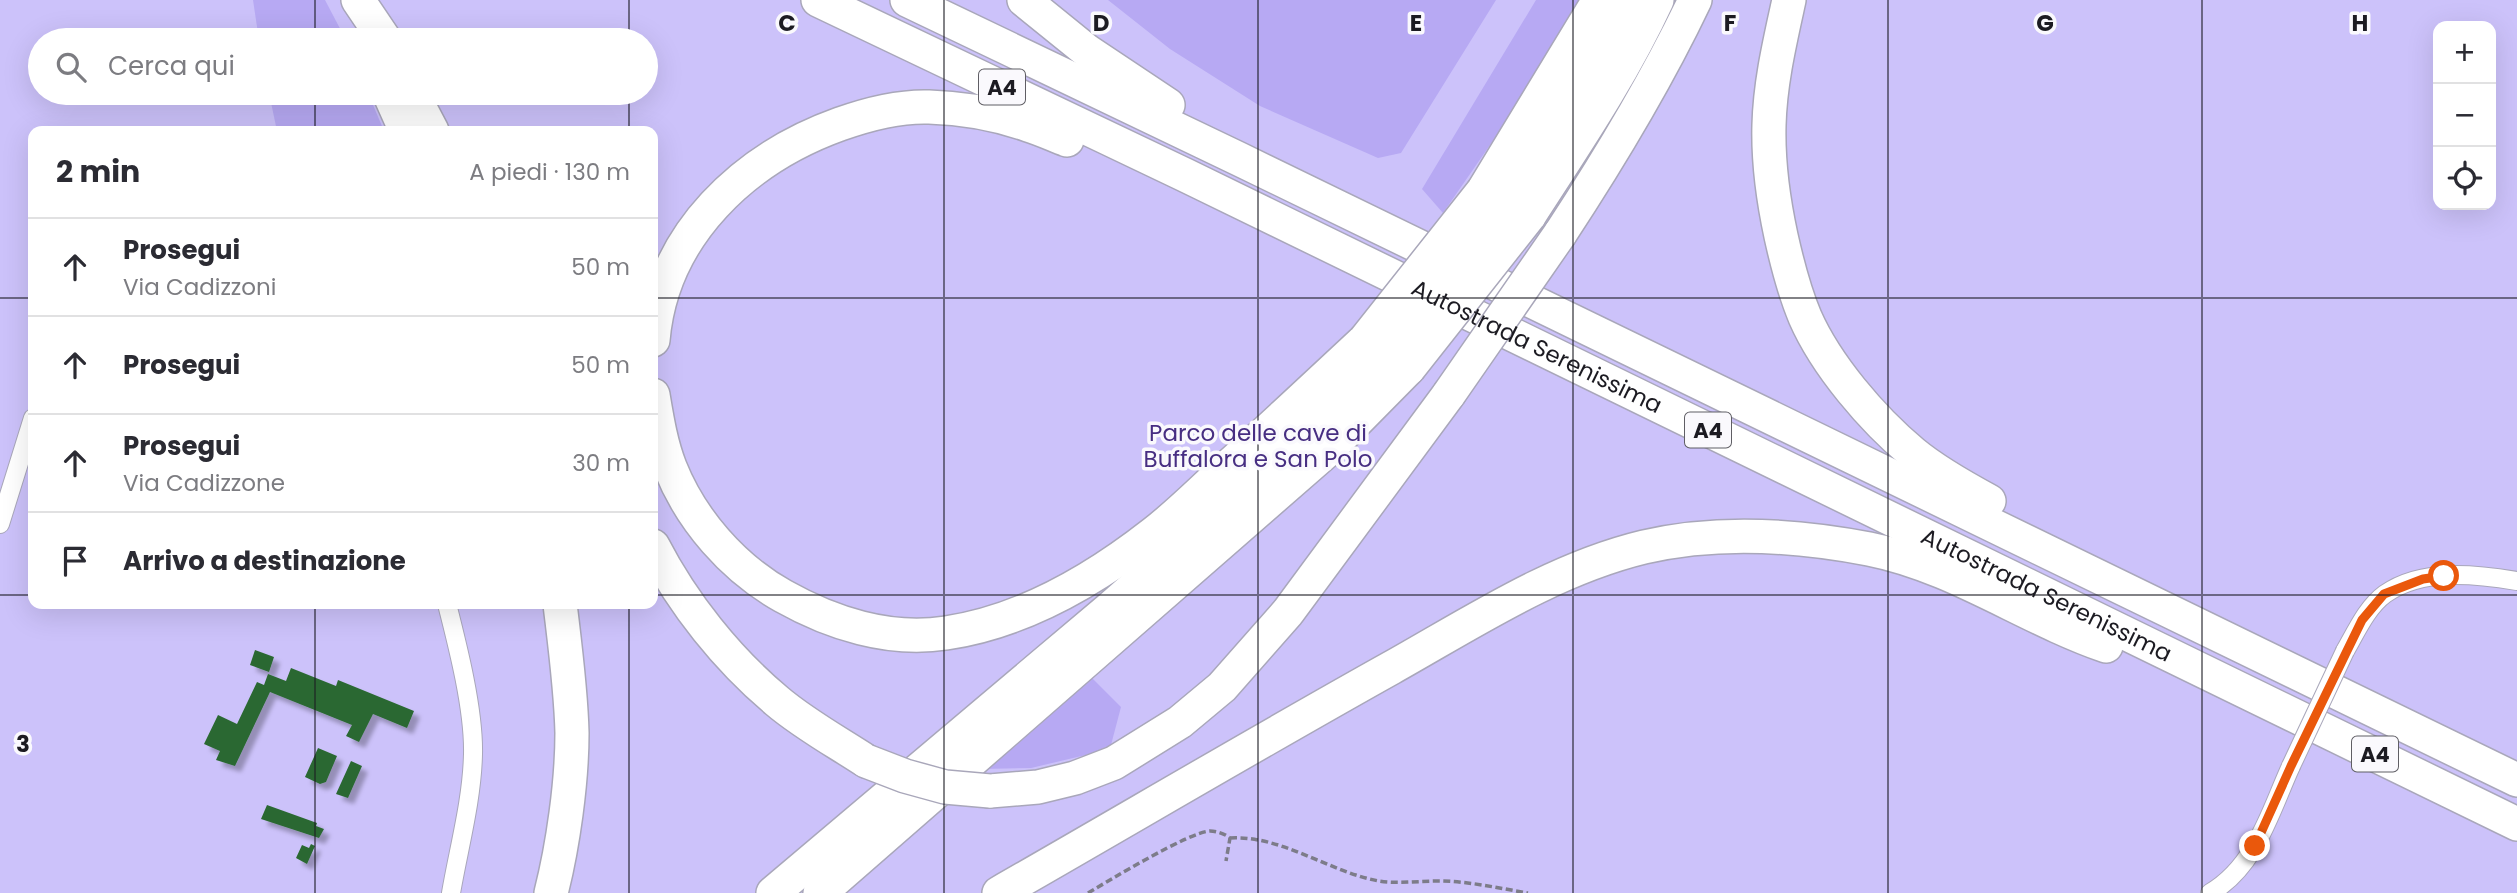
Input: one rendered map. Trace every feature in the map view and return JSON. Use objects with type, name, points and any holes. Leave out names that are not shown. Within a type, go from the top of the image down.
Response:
[{"type":"highway","points":[[356,0],[364,28]]},
{"type":"highway","points":[[356,0],[376,28]]},
{"type":"highway","name":"Autostrada Serenissima","points":[[818,0],[1185,174],[2517,824]]},
{"type":"highway","name":"Autostrada Serenissima","points":[[907,0],[2517,780]]},
{"type":"highway","points":[[1024,0],[1087,51],[1196,123],[1240,159]]},
{"type":"highway","points":[[1506,203],[1599,0]]},
{"type":"highway","points":[[773,893],[1180,547],[1312,430],[1387,354],[1506,203],[1568,111],[1630,0]]},
{"type":"highway","points":[[820,893],[1330,448],[1387,354],[1506,203],[1591,121],[1657,0]]},
{"type":"highway","points":[[658,554],[698,617],[735,663],[778,702],[866,761],[905,776],[945,786],[990,791],[1038,787],[1075,778],[1114,763],[1180,722],[1222,687],[1289,612],[1448,394],[1560,234],[1619,144],[1695,0]]},
{"type":"highway","points":[[1789,0],[1776,59],[1769,124],[1770,163],[1775,208],[1790,273],[1805,317],[1826,356],[1871,412],[1924,461],[1958,484],[2147,585],[2249,650]]},
{"type":"highway","points":[[394,105],[404,126]]},
{"type":"highway","points":[[418,105],[429,126]]},
{"type":"highway","points":[[658,309],[681,251],[715,203],[743,176],[794,142],[860,117],[926,107],[988,115],[1027,125],[1111,155],[1185,174]]},
{"type":"highway","points":[[658,427],[675,477],[696,515],[742,568],[776,592],[811,611],[850,626],[899,634],[944,634],[994,622],[1038,605],[1095,575],[1155,533],[1387,354]]},
{"type":"highway","points":[[999,893],[1538,585],[1594,562],[1646,547],[1698,538],[1805,538],[1871,549],[1917,561],[2094,642],[2141,659],[2232,684]]},
{"type":"highway","points":[[551,893],[566,804],[572,734],[560,609]]},
{"type":"street","points":[[0,524],[28,434]]},
{"type":"street","points":[[2210,893],[2239,871],[2255,846],[2346,651],[2362,620],[2384,594],[2423,579],[2444,576],[2483,575],[2517,581]]},
{"type":"street","points":[[448,609],[458,646],[473,752],[466,814],[451,893]]},
{"type":"path","points":[[1088,893],[1183,841],[1209,831],[1230,838],[1246,837],[1275,845],[1380,881],[1440,881],[1528,893]]},
{"type":"path","points":[[1226,862],[1230,838]]},
{"type":"green space","name":"Parco delle cave di Buffalora e San Polo","points":[[0,0],[2517,0],[2517,893],[0,893]]},
{"type":"shaded area","points":[[253,0],[325,0],[340,28],[257,28]]},
{"type":"shaded area","points":[[1108,0],[1496,0],[1401,153],[1378,158],[1260,106],[1170,49]]},
{"type":"shaded area","points":[[1536,0],[1581,0],[1537,77],[1443,213],[1422,189]]},
{"type":"shaded area","points":[[272,105],[373,105],[382,126],[276,126]]},
{"type":"shaded area","points":[[1088,674],[1121,707],[1111,745],[1090,754],[1031,768],[980,769]]},
{"type":"building","points":[[255,650],[274,657],[269,672],[250,665]]},
{"type":"building","points":[[291,668],[336,686],[338,680],[414,711],[407,728],[373,714],[359,742],[346,736],[352,725],[270,692],[235,766],[216,760],[220,751],[204,744],[218,715],[237,724],[257,682],[264,685],[268,674],[286,681]]},
{"type":"building","points":[[318,748],[337,756],[326,782],[320,784],[305,777]]},
{"type":"building","points":[[351,761],[362,766],[348,798],[336,794]]},
{"type":"building","points":[[267,805],[317,823],[316,826],[324,829],[319,838],[261,819]]},
{"type":"building","points":[[311,844],[315,846],[307,864],[296,858],[302,845],[309,848]]},
{"type":"route","points":[[2255,846],[2362,620],[2384,594],[2423,579],[2444,576]]}]
